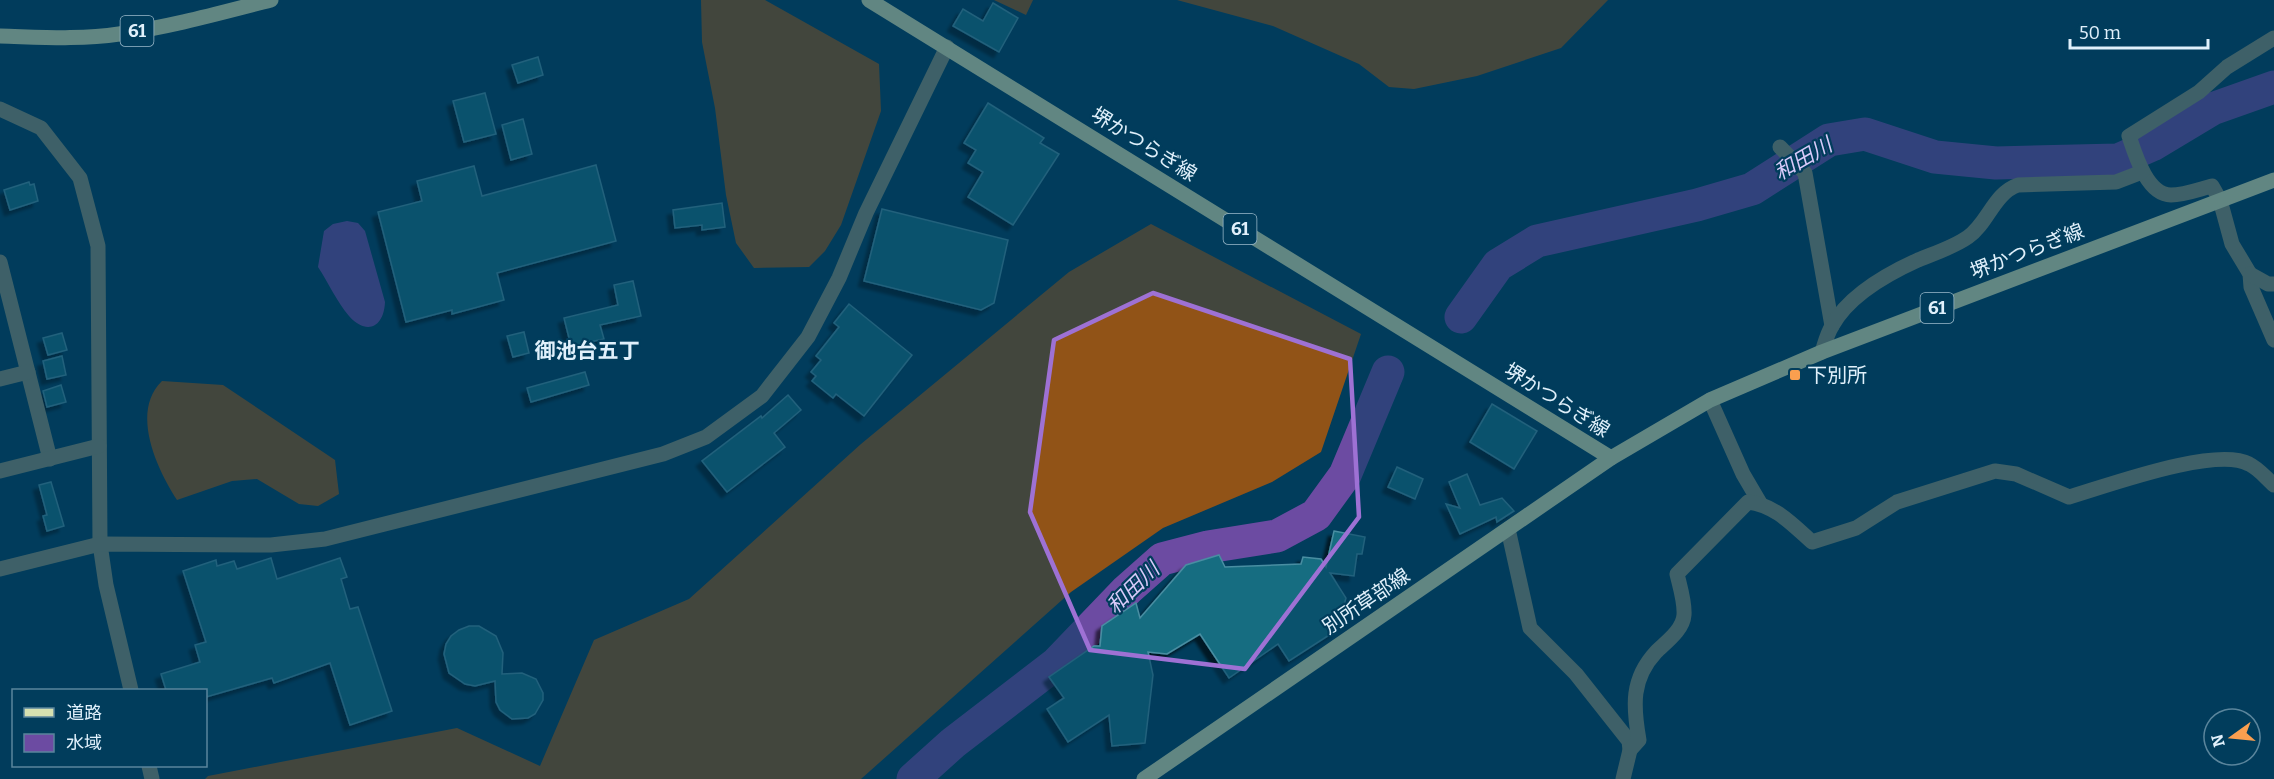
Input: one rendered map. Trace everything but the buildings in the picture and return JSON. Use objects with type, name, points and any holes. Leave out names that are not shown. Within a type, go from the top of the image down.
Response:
[{"type":"main road","name":"61","points":[[0,36],[62,38],[117,34],[179,23],[271,0]]},
{"type":"main road","name":"堺かつらぎ線","points":[[869,0],[1611,458],[1710,400],[1822,352],[2274,180]]},
{"type":"main road","name":"別所草部線","points":[[1144,779],[1611,458]]},
{"type":"street","points":[[2274,38],[2227,67],[2199,92],[2129,136],[2142,172],[2158,191],[2169,196],[2212,186],[2220,200],[2232,244],[2250,274],[2251,287],[2274,340]]},
{"type":"street","points":[[0,568],[100,544],[272,545],[324,539],[663,454],[706,437],[762,396],[808,337],[839,278],[866,213],[947,47]]},
{"type":"street","points":[[0,109],[41,128],[80,178],[98,246],[100,544],[106,585],[131,689]]},
{"type":"street","points":[[1780,147],[1805,173],[1832,326]]},
{"type":"street","points":[[1822,352],[1832,326],[1844,310],[1868,287],[1908,264],[1959,243],[1971,235],[2007,189],[2018,185],[2115,182],[2142,172]]},
{"type":"street","points":[[1,268],[50,459]]},
{"type":"street","points":[[2250,274],[2268,284],[2274,284]]},
{"type":"street","points":[[0,379],[28,372]]},
{"type":"street","points":[[1710,400],[1743,474],[1760,503]]},
{"type":"street","points":[[0,471],[99,446]]},
{"type":"street","points":[[1630,750],[1639,740],[1633,709],[1637,687],[1644,669],[1655,653],[1673,636],[1684,617],[1677,574],[1748,502],[1760,503],[1782,515],[1812,542],[1856,528],[1897,502],[1995,471],[2016,474],[2069,497],[2182,465],[2236,460],[2250,464],[2274,485]]},
{"type":"street","points":[[1508,529],[1530,628],[1576,674],[1629,741],[1630,750],[1623,779]]},
{"type":"highlighted area","points":[[1153,293],[1350,359],[1359,517],[1245,669],[1090,650],[1030,512],[1054,340]]},
{"type":"shaded area","points":[[701,0],[765,0],[879,64],[881,111],[841,225],[825,251],[809,267],[754,268],[736,243],[726,195],[715,108],[702,42]]},
{"type":"shaded area","points":[[994,0],[1033,0],[1026,15]]},
{"type":"shaded area","points":[[1177,0],[1608,0],[1561,48],[1477,76],[1414,89],[1389,87],[1359,64],[1273,26]]},
{"type":"shaded area","points":[[1151,224],[1361,334],[1321,452],[1272,482],[1163,528],[1071,592],[861,779],[205,779],[208,776],[457,728],[540,766],[594,640],[689,599],[861,444],[1069,272]]},
{"type":"shaded area","points":[[162,381],[223,385],[335,460],[339,494],[318,506],[299,504],[257,479],[232,481],[177,500],[155,457],[147,424],[148,408],[153,394]]},
{"type":"water","points":[[347,221],[358,223],[365,231],[385,302],[381,318],[373,326],[362,326],[349,316],[318,267],[324,231],[333,224]]},
{"type":"waterway","name":"和田川","points":[[1461,317],[1498,265],[1537,241],[1697,205],[1752,189],[1829,140],[1865,134],[1935,157],[1996,163],[2118,160],[2152,145],[2212,109],[2274,87]]},
{"type":"waterway","name":"和田川","points":[[913,779],[953,743],[1057,663],[1127,590],[1162,559],[1208,547],[1277,536],[1316,515],[1345,475],[1388,372]]},
{"type":"place","name":"下別所","points":[[1795,375]]},
{"type":"district","name":"御池台五丁","points":[[587,351]]}]
